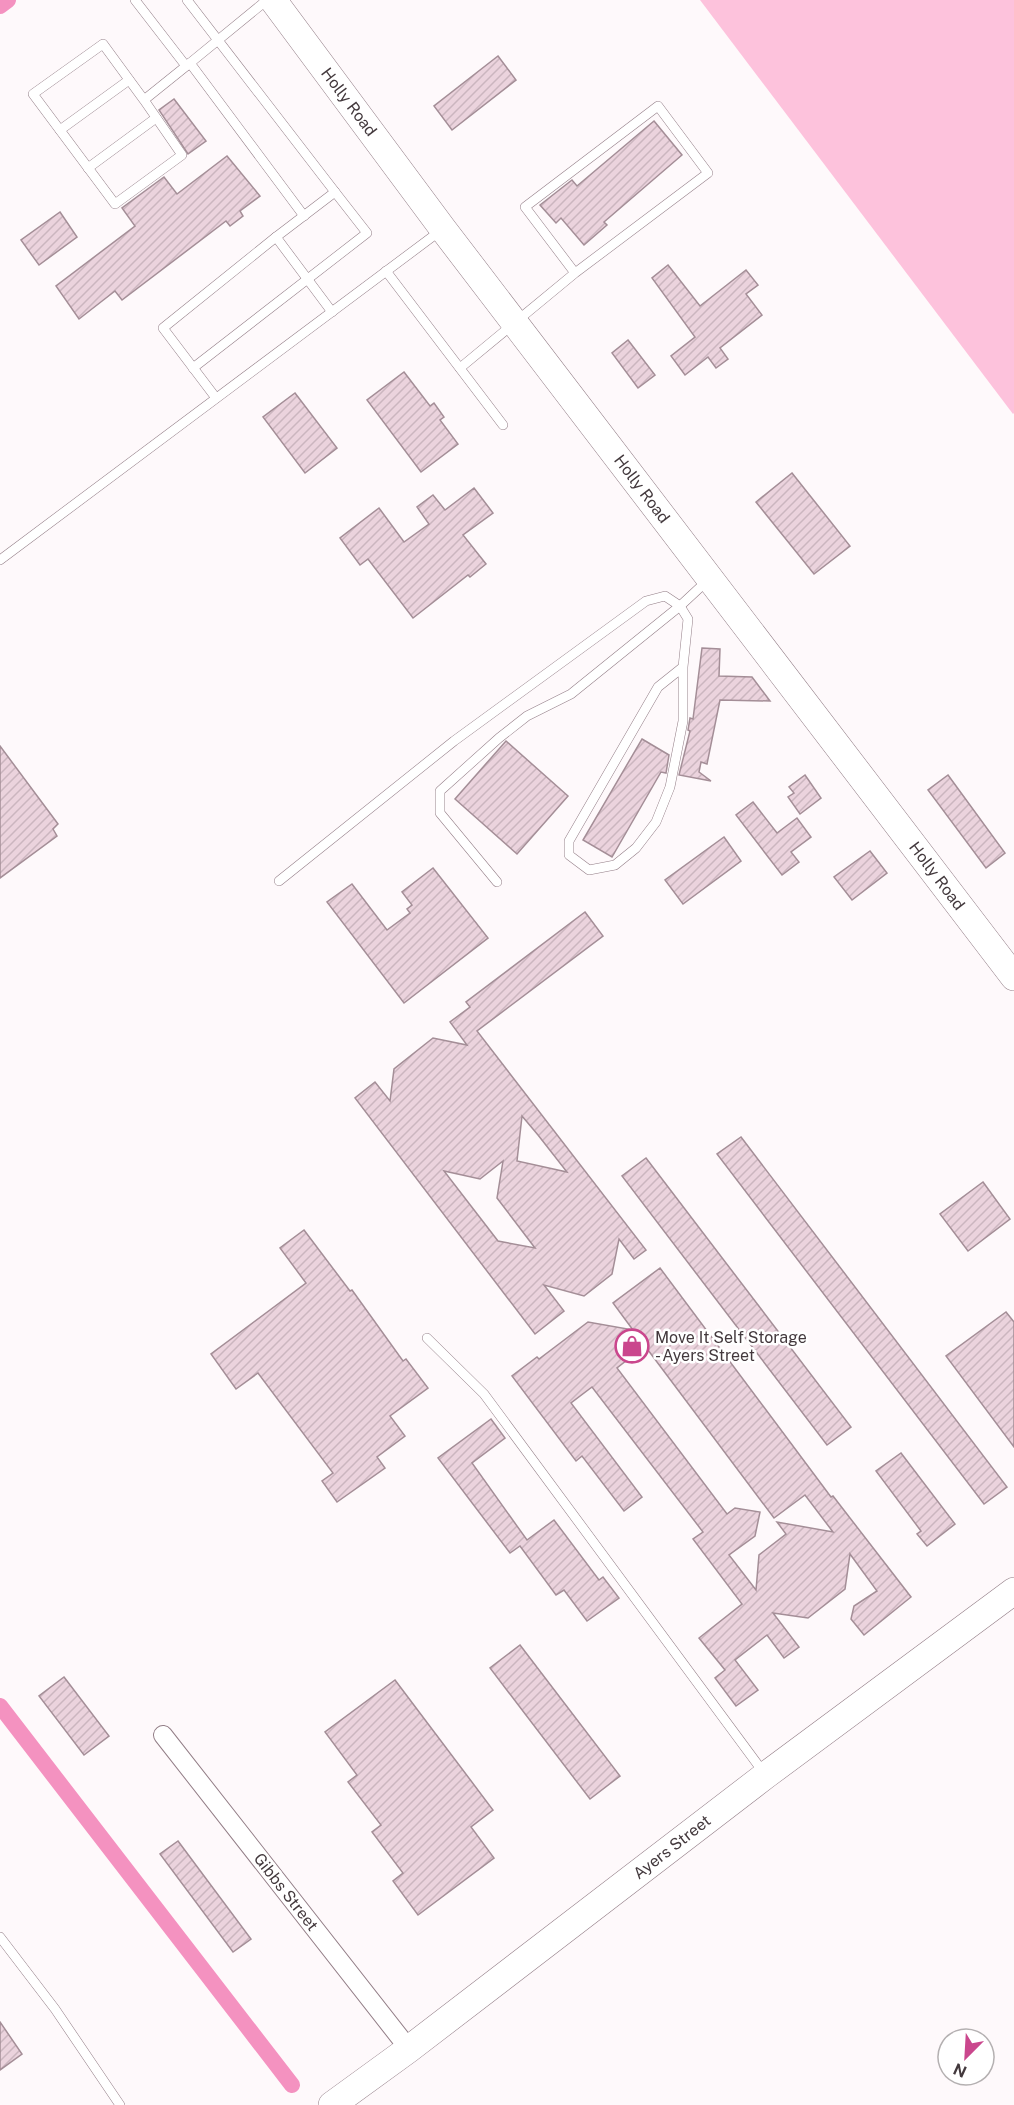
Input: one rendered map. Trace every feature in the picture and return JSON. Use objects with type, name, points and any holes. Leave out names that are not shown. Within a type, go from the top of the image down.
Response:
[{"type":"main road","name":"Holly Road","points":[[273,0],[443,229],[1014,976]]},
{"type":"main road","name":"Ayers Street","points":[[332,2105],[409,2049],[766,1775],[1014,1590]]},
{"type":"street","name":"Gibbs Street","points":[[164,1735],[409,2049]]},
{"type":"lane","points":[[135,0],[188,64],[304,216]]},
{"type":"lane","points":[[187,0],[367,233],[194,368]]},
{"type":"lane","points":[[144,100],[267,0]]},
{"type":"lane","points":[[103,44],[129,80],[182,155],[115,204],[33,94],[103,44]]},
{"type":"lane","points":[[60,130],[129,80]]},
{"type":"lane","points":[[460,368],[575,273],[708,173],[658,106],[525,207],[575,273]]},
{"type":"lane","points":[[88,168],[156,118]]},
{"type":"lane","points":[[216,398],[164,328],[335,192]]},
{"type":"lane","points":[[0,560],[443,229]]},
{"type":"lane","points":[[276,237],[332,312]]},
{"type":"lane","points":[[386,271],[503,425]]},
{"type":"lane","points":[[497,882],[440,813],[440,791],[527,716],[571,694],[710,579]]},
{"type":"lane","points":[[279,881],[454,741],[646,601],[665,596],[680,606],[688,619],[683,667],[683,721],[670,787],[656,822],[636,848],[615,865],[589,870],[569,855],[569,841],[658,687],[683,667]]},
{"type":"lane","points":[[427,1338],[484,1394],[766,1775]]},
{"type":"lane","points":[[0,1937],[55,2009],[120,2105]]},
{"type":"shaded area","points":[[700,0],[1014,0],[1013,414]]},
{"type":"building","points":[[498,56],[516,80],[452,130],[434,106]]},
{"type":"building","points":[[174,99],[206,141],[188,154],[159,110]]},
{"type":"building","points":[[654,121],[682,155],[604,222],[607,225],[584,245],[561,218],[556,223],[540,205],[572,180],[577,186]]},
{"type":"building","points":[[227,156],[260,196],[240,211],[243,216],[230,226],[226,221],[122,300],[115,291],[79,319],[56,286],[135,226],[122,208],[164,177],[177,194]]},
{"type":"building","points":[[60,212],[77,237],[39,265],[21,240]]},
{"type":"building","points":[[668,265],[700,306],[746,270],[758,285],[746,294],[762,315],[720,348],[728,359],[716,368],[708,357],[685,375],[671,356],[695,337],[652,278]]},
{"type":"building","points":[[628,340],[655,375],[638,388],[612,353]]},
{"type":"building","points":[[404,372],[430,406],[434,403],[444,417],[440,420],[458,444],[421,472],[367,400]]},
{"type":"building","points":[[295,393],[337,448],[305,473],[263,417]]},
{"type":"building","points":[[792,473],[850,546],[814,574],[756,502]]},
{"type":"building","points":[[474,488],[493,513],[463,535],[486,564],[470,577],[468,575],[413,618],[368,559],[360,565],[340,538],[379,508],[404,542],[429,524],[417,507],[433,495],[445,510]]},
{"type":"building","points":[[702,648],[720,649],[719,676],[752,677],[770,701],[720,700],[707,764],[701,762],[699,772],[711,781],[679,775],[690,731],[688,730],[690,718],[693,719]]},
{"type":"building","points":[[642,739],[669,755],[666,773],[661,772],[612,857],[583,840]]},
{"type":"building","points":[[506,741],[568,796],[517,854],[455,799]]},
{"type":"building","points":[[0,746],[58,824],[53,829],[57,836],[0,878]]},
{"type":"building","points":[[805,775],[821,798],[800,814],[788,797],[794,793],[789,787]]},
{"type":"building","points":[[948,775],[1005,853],[986,868],[928,790]]},
{"type":"building","points":[[753,802],[777,833],[797,818],[811,837],[791,852],[799,862],[782,875],[736,815]]},
{"type":"building","points":[[724,837],[741,861],[683,904],[665,880]]},
{"type":"building","points":[[870,851],[887,873],[852,900],[834,877]]},
{"type":"building","points":[[433,868],[488,938],[404,1003],[327,902],[352,884],[387,930],[410,913],[407,909],[412,905],[402,892]]},
{"type":"building","points":[[585,912],[603,936],[477,1031],[646,1250],[634,1259],[619,1239],[612,1274],[584,1296],[544,1285],[564,1311],[535,1334],[355,1098],[375,1082],[390,1101],[394,1069],[433,1038],[467,1045],[450,1022],[470,1007],[466,1002]],"holes":[[[522,1116],[538,1135],[567,1172],[517,1161]],[[503,1161],[497,1198],[535,1248],[498,1241],[444,1171],[480,1179]]]},
{"type":"building","points":[[741,1137],[1007,1487],[984,1504],[717,1154]]},
{"type":"building","points":[[646,1158],[851,1427],[827,1445],[622,1176]]},
{"type":"building","points":[[983,1182],[1010,1219],[968,1251],[940,1214]]},
{"type":"building","points":[[304,1230],[350,1291],[352,1290],[403,1361],[406,1359],[428,1388],[390,1416],[405,1436],[377,1457],[385,1468],[337,1502],[322,1481],[333,1473],[258,1373],[236,1389],[211,1354],[306,1283],[280,1248]]},
{"type":"building","points":[[660,1268],[831,1497],[833,1496],[911,1597],[864,1635],[851,1619],[854,1606],[877,1591],[850,1554],[845,1589],[808,1618],[773,1613],[799,1647],[784,1658],[767,1635],[735,1660],[758,1690],[736,1706],[715,1678],[725,1670],[699,1638],[742,1604],[693,1539],[703,1532],[592,1387],[571,1403],[642,1497],[624,1511],[582,1456],[576,1461],[512,1376],[588,1322],[633,1330],[613,1303]],"holes":[[[645,1346],[774,1518],[805,1495],[833,1532],[777,1522],[786,1534],[759,1555],[756,1590],[729,1555],[755,1536],[760,1512],[735,1508],[727,1514],[617,1368]]]},
{"type":"building","points":[[1006,1312],[1014,1322],[1014,1447],[946,1356]]},
{"type":"building","points":[[491,1419],[505,1438],[472,1463],[527,1540],[554,1520],[599,1580],[603,1577],[619,1598],[587,1621],[564,1590],[556,1595],[520,1546],[510,1553],[438,1458]]},
{"type":"building","points":[[901,1453],[955,1524],[927,1546],[917,1534],[921,1531],[876,1471]]},
{"type":"building","points":[[520,1645],[620,1776],[590,1799],[490,1668]]},
{"type":"building","points":[[64,1677],[109,1736],[84,1755],[39,1696]]},
{"type":"building","points":[[395,1680],[493,1810],[471,1827],[494,1858],[418,1915],[393,1881],[403,1873],[372,1832],[381,1825],[348,1782],[357,1775],[325,1732]]},
{"type":"building","points":[[178,1841],[251,1939],[233,1952],[160,1854]]},
{"type":"building","points":[[0,2022],[22,2054],[0,2070]]},
{"type":"waterway","points":[[0,6],[8,0]]},
{"type":"waterway","points":[[0,1706],[292,2085]]},
{"type":"place","name":"Move It Self Storage - Ayers Street","points":[[632,1346]]}]
